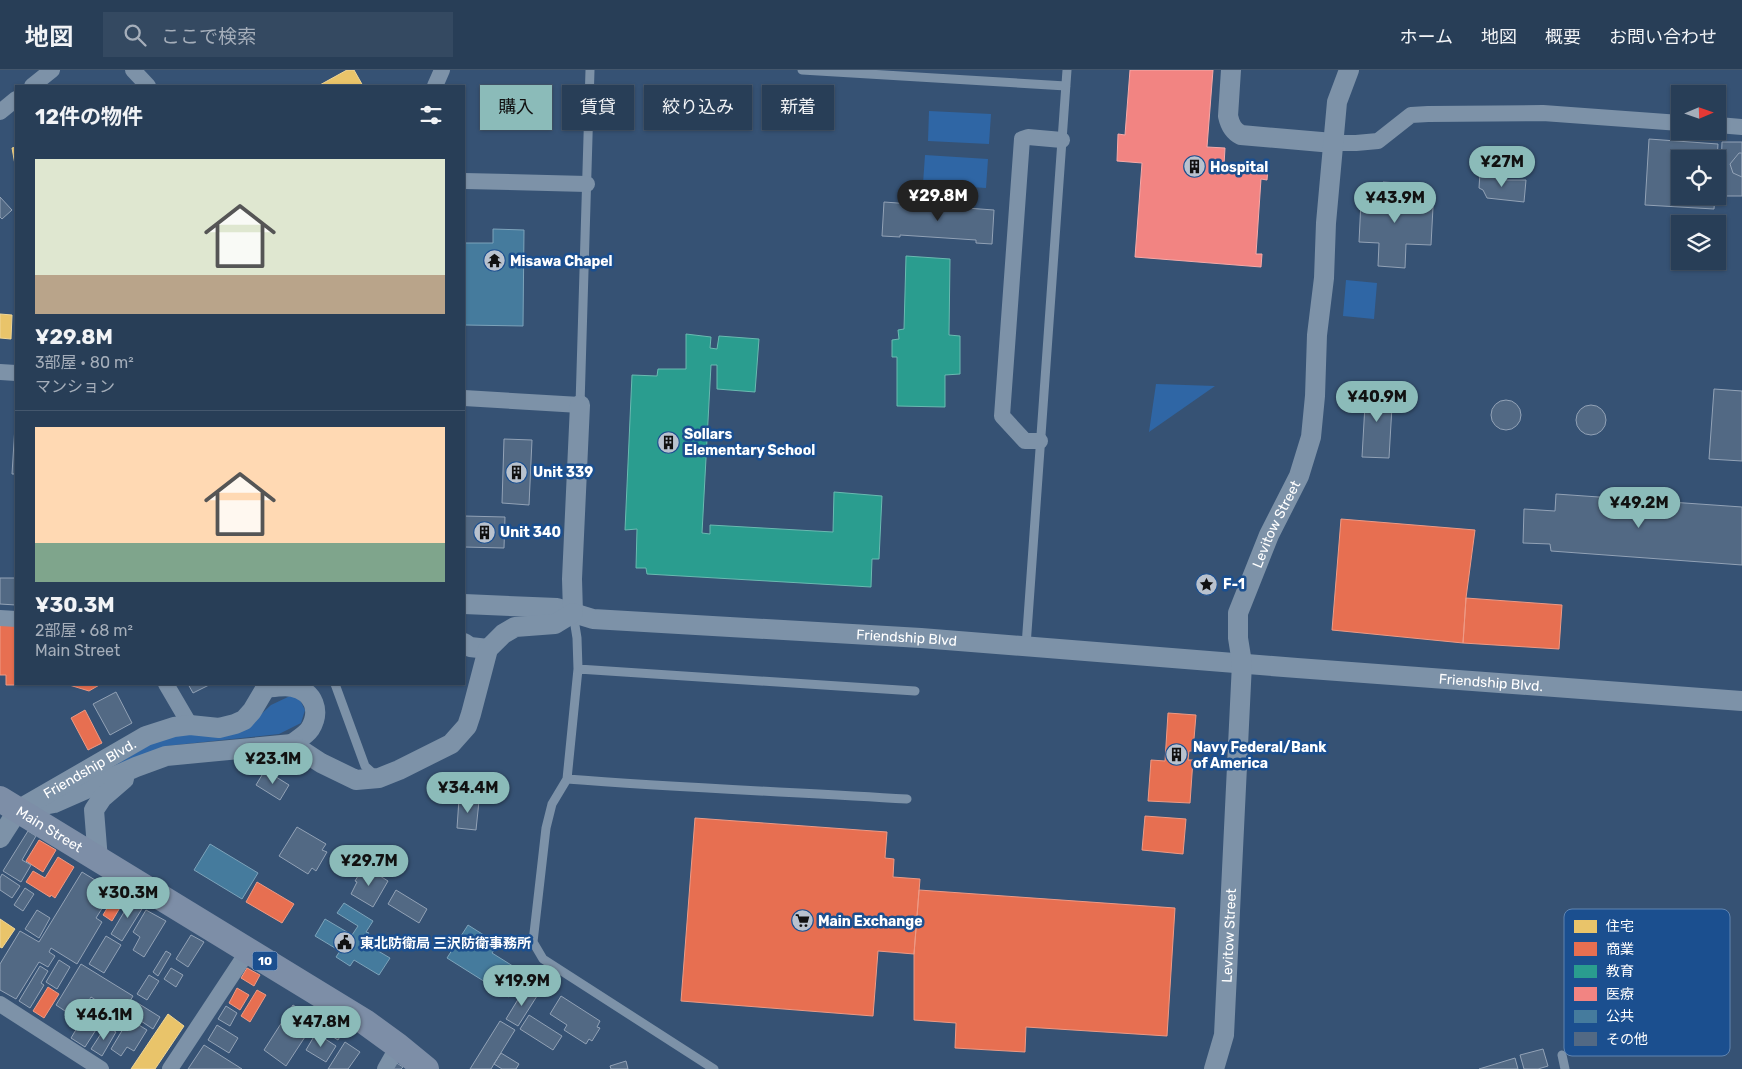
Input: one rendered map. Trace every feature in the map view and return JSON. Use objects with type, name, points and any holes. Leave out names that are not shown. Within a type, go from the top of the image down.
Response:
[{"type":"main road","name":"Main Street","points":[[9,805],[365,1022],[426,1069]]},
{"type":"street","points":[[33,85],[52,70]]},
{"type":"street","points":[[133,70],[147,85]]},
{"type":"street","points":[[435,85],[442,70]]},
{"type":"street","points":[[1231,70],[1228,116],[1234,132],[1241,136],[1333,143],[1378,141],[1411,115],[1428,114],[1543,114],[1671,122]]},
{"type":"street","name":"Levitow Street","points":[[1214,1069],[1224,1035],[1242,662],[1238,638],[1238,613],[1269,535],[1299,476],[1311,437],[1315,396],[1317,335],[1324,278],[1326,223],[1336,102],[1349,70]]},
{"type":"street","points":[[0,112],[15,100]]},
{"type":"street","points":[[1726,125],[1742,126]]},
{"type":"street","points":[[1040,441],[1025,441],[1002,416],[1022,140],[1028,137],[1062,140]]},
{"type":"street","points":[[465,181],[587,184]]},
{"type":"street","points":[[0,372],[15,373]]},
{"type":"street","points":[[266,686],[292,687],[305,692],[314,701],[316,715],[309,730],[292,744],[321,763],[356,780],[379,778],[451,744],[467,726],[472,714],[488,649],[503,634],[515,627],[555,624],[573,612],[572,579],[580,405],[465,398]]},
{"type":"street","name":"Friendship Blvd","points":[[467,606],[558,608],[593,619],[1026,646],[1242,662]]},
{"type":"street","points":[[0,618],[15,619]]},
{"type":"street","points":[[465,644],[470,648],[488,649]]},
{"type":"street","name":"Friendship Blvd.","points":[[1242,662],[1297,668],[1742,701]]},
{"type":"street","points":[[167,685],[190,726]]},
{"type":"street","name":"Friendship Blvd.","points":[[9,805],[146,736],[174,727],[218,728],[244,720],[252,712],[266,686]]},
{"type":"street","name":"Friendship Blvd.","points":[[9,805],[54,803],[166,756],[292,744]]},
{"type":"street","name":"Friendship Blvd.","points":[[98,860],[94,810],[102,798],[136,767]]},
{"type":"street","points":[[0,838],[9,805]]},
{"type":"street","points":[[170,1069],[248,951]]},
{"type":"street","points":[[0,1004],[101,1069]]},
{"type":"street","points":[[1224,1035],[1226,1069]]},
{"type":"street","points":[[384,1069],[398,1046]]},
{"type":"lane","points":[[580,405],[590,70]]},
{"type":"lane","points":[[802,70],[1066,86]]},
{"type":"lane","points":[[1026,646],[1067,70]]},
{"type":"lane","points":[[573,612],[577,638],[578,669],[568,779],[552,804],[546,828],[533,942],[543,959],[714,1069]]},
{"type":"lane","points":[[578,669],[915,691]]},
{"type":"lane","points":[[335,685],[366,766],[379,778]]},
{"type":"lane","points":[[568,779],[908,799]]},
{"type":"lane","points":[[1562,1055],[1565,1069]]},
{"type":"shaded area","points":[[929,111],[991,114],[989,144],[928,141]]},
{"type":"shaded area","points":[[925,155],[988,159],[986,188],[923,184]]},
{"type":"shaded area","points":[[1346,280],[1377,283],[1374,319],[1343,316]]},
{"type":"shaded area","points":[[1156,384],[1215,386],[1149,432]]},
{"type":"shaded area","points":[[290,696],[299,698],[305,710],[301,723],[279,734],[166,746],[69,793],[166,735],[246,728],[271,705]]},
{"type":"building: 住宅","points":[[347,70],[354,70],[362,85],[320,85]]},
{"type":"building: 住宅","points":[[15,147],[15,164],[12,148]]},
{"type":"building: 住宅","points":[[0,314],[12,315],[11,339],[0,338]]},
{"type":"building: 住宅","points":[[0,919],[15,929],[2,948],[0,947]]},
{"type":"building: 住宅","points":[[168,1014],[184,1026],[155,1069],[131,1069]]},
{"type":"building: 商業","points":[[1341,519],[1475,530],[1466,598],[1463,643],[1332,630]]},
{"type":"building: 商業","points":[[1466,598],[1562,605],[1559,649],[1463,643]]},
{"type":"building: 商業","points":[[0,622],[15,623],[15,685],[6,685],[6,675],[0,675]]},
{"type":"building: 商業","points":[[69,685],[99,685],[89,691]]},
{"type":"building: 商業","points":[[85,710],[102,743],[88,750],[71,718]]},
{"type":"building: 商業","name":"Navy Federal/Bank of America","points":[[1168,713],[1196,715],[1193,751],[1189,751],[1188,760],[1193,760],[1190,803],[1148,801],[1151,760],[1165,761]]},
{"type":"building: 商業","points":[[1145,816],[1186,819],[1183,854],[1142,850]]},
{"type":"building: 商業","name":"Main Exchange","points":[[695,818],[887,832],[885,858],[894,859],[893,877],[920,879],[914,954],[878,951],[873,1016],[681,1001]]},
{"type":"building: 商業","points":[[39,840],[56,850],[43,872],[26,861]]},
{"type":"building: 商業","points":[[58,857],[74,867],[55,898],[51,895],[50,897],[26,882],[33,871],[45,878]]},
{"type":"building: 商業","points":[[257,882],[294,904],[282,923],[246,902]]},
{"type":"building: 商業","points":[[118,890],[127,896],[112,921],[103,915]]},
{"type":"building: 商業","points":[[919,890],[1175,908],[1167,1036],[1026,1027],[1025,1052],[955,1048],[956,1023],[914,1020],[914,954]]},
{"type":"building: 商業","points":[[247,968],[260,975],[254,986],[241,978]]},
{"type":"building: 商業","points":[[48,987],[59,994],[44,1018],[33,1011]]},
{"type":"building: 商業","points":[[237,988],[249,995],[240,1010],[229,1003]]},
{"type":"building: 商業","points":[[257,990],[266,995],[250,1022],[241,1016]]},
{"type":"building: 教育","points":[[906,256],[950,259],[949,335],[960,336],[960,374],[945,375],[945,407],[897,406],[897,357],[892,357],[892,340],[899,339],[898,330],[904,329]]},
{"type":"building: 教育","name":"Sollars Elementary School","points":[[686,334],[711,337],[710,348],[717,349],[719,336],[759,339],[755,392],[717,389],[717,365],[711,365],[702,533],[710,534],[710,525],[833,532],[834,492],[882,496],[879,559],[872,559],[871,587],[647,574],[646,568],[636,568],[637,529],[625,530],[632,375],[657,376],[658,369],[686,369]]},
{"type":"building: 医療","name":"Hospital","points":[[1130,70],[1213,70],[1207,147],[1225,148],[1224,165],[1268,168],[1267,180],[1261,179],[1256,254],[1262,254],[1261,267],[1135,257],[1142,163],[1117,161],[1118,134],[1125,135]]},
{"type":"building: 公共","name":"Misawa Chapel","points":[[493,229],[524,230],[523,326],[465,325],[465,243],[493,243]]},
{"type":"building: 公共","points":[[210,844],[258,873],[242,899],[194,870]]},
{"type":"building: 公共","points":[[344,903],[373,921],[366,932],[369,933],[363,942],[390,958],[379,975],[354,960],[350,966],[336,957],[340,951],[315,936],[325,919],[352,935],[358,926],[337,913]]},
{"type":"building: 公共","points":[[468,925],[498,944],[492,953],[524,973],[509,997],[447,958]]},
{"type":"building: その他","points":[[1649,139],[1718,144],[1718,150],[1671,150],[1671,205],[1714,205],[1714,209],[1645,205]]},
{"type":"building: その他","points":[[1722,142],[1742,142],[1742,196],[1726,196],[1726,150],[1722,150]]},
{"type":"building: その他","points":[[1739,153],[1742,153],[1742,177],[1733,173],[1730,164]]},
{"type":"building: その他","points":[[1480,172],[1499,173],[1499,180],[1526,180],[1524,202],[1487,198],[1483,190],[1479,188]]},
{"type":"building: その他","points":[[1383,182],[1414,184],[1413,206],[1433,207],[1431,245],[1406,244],[1405,268],[1378,266],[1379,243],[1359,242],[1361,201],[1382,202]]},
{"type":"building: その他","points":[[0,197],[12,210],[2,219],[0,217]]},
{"type":"building: その他","points":[[884,202],[994,210],[992,244],[976,243],[976,240],[900,235],[900,237],[882,236]]},
{"type":"building: その他","points":[[1366,387],[1393,389],[1389,458],[1362,457]]},
{"type":"building: その他","points":[[1714,389],[1742,391],[1742,461],[1709,459]]},
{"type":"building: その他","points":[[1506,400],[1517,404],[1521,415],[1517,426],[1506,430],[1495,426],[1491,415],[1495,404]]},
{"type":"building: その他","points":[[1591,405],[1602,409],[1606,420],[1602,431],[1591,435],[1580,431],[1576,420],[1580,409]]},
{"type":"building: その他","points":[[15,426],[15,474],[12,474]]},
{"type":"building: その他","name":"Unit 339","points":[[504,439],[532,440],[529,505],[502,503]]},
{"type":"building: その他","points":[[1556,494],[1742,507],[1742,565],[1551,551],[1550,544],[1523,543],[1524,509],[1555,511]]},
{"type":"building: その他","name":"Unit 340","points":[[465,516],[505,517],[504,548],[465,547]]},
{"type":"building: その他","points":[[0,578],[15,578],[15,605],[0,604]]},
{"type":"building: その他","points":[[189,685],[209,685],[193,693]]},
{"type":"building: その他","points":[[116,692],[132,723],[110,735],[93,704]]},
{"type":"building: その他","points":[[265,770],[289,785],[280,800],[256,785]]},
{"type":"building: その他","points":[[459,799],[479,801],[476,830],[457,828]]},
{"type":"building: その他","points":[[297,827],[326,844],[322,850],[327,852],[316,871],[312,868],[308,874],[279,856]]},
{"type":"building: その他","points":[[28,831],[36,836],[22,860],[31,865],[21,882],[3,871]]},
{"type":"building: その他","points":[[364,866],[388,881],[373,907],[351,894],[357,882],[355,881]]},
{"type":"building: その他","points":[[82,872],[113,891],[96,918],[102,922],[77,964],[51,948],[49,952],[55,956],[48,967],[39,962],[16,999],[0,990],[0,964],[20,931],[39,942]]},
{"type":"building: その他","points":[[2,874],[20,886],[12,898],[0,890]]},
{"type":"building: その他","points":[[25,888],[34,894],[23,911],[14,905]]},
{"type":"building: その他","points":[[396,890],[427,909],[419,923],[388,904]]},
{"type":"building: その他","points":[[133,897],[145,904],[122,941],[111,934]]},
{"type":"building: その他","points":[[37,910],[50,918],[39,938],[25,929]]},
{"type":"building: その他","points":[[146,910],[166,921],[144,957],[133,950],[140,937],[133,932]]},
{"type":"building: その他","points":[[191,935],[204,942],[188,967],[176,959]]},
{"type":"building: その他","points":[[106,936],[121,945],[104,973],[89,964]]},
{"type":"building: その他","points":[[166,951],[171,954],[158,976],[153,972]]},
{"type":"building: その他","points":[[59,960],[70,967],[57,989],[46,982]]},
{"type":"building: その他","points":[[81,964],[133,996],[121,1016],[91,997],[84,1008],[74,1002],[68,1013],[56,1005]]},
{"type":"building: その他","points":[[40,966],[48,971],[41,983],[44,985],[30,1008],[19,1001]]},
{"type":"building: その他","points":[[171,968],[183,975],[176,987],[164,979]]},
{"type":"building: その他","points":[[149,975],[159,981],[147,1000],[137,994]]},
{"type":"building: その他","points":[[525,988],[537,996],[518,1026],[506,1019]]},
{"type":"building: その他","points":[[561,996],[600,1021],[597,1027],[600,1028],[592,1041],[589,1039],[586,1044],[564,1030],[567,1025],[550,1014]]},
{"type":"building: その他","points":[[136,1002],[160,1017],[153,1029],[129,1013]]},
{"type":"building: その他","points":[[92,1003],[110,1014],[102,1027],[99,1025],[85,1047],[71,1038]]},
{"type":"building: その他","points":[[293,1005],[316,1020],[286,1066],[264,1050]]},
{"type":"building: その他","points":[[226,1006],[237,1013],[230,1026],[218,1019]]},
{"type":"building: その他","points":[[529,1015],[562,1036],[553,1050],[520,1029]]},
{"type":"building: その他","points":[[129,1019],[147,1030],[134,1051],[127,1047],[121,1056],[111,1049]]},
{"type":"building: その他","points":[[326,1019],[344,1030],[338,1040],[320,1029]]},
{"type":"building: その他","points":[[500,1021],[515,1030],[491,1069],[470,1069]]},
{"type":"building: その他","points":[[217,1025],[238,1038],[229,1053],[208,1040]]},
{"type":"building: その他","points":[[106,1026],[116,1032],[102,1056],[91,1049]]},
{"type":"building: その他","points":[[316,1033],[336,1046],[326,1062],[306,1050]]},
{"type":"building: その他","points":[[345,1042],[360,1052],[348,1069],[328,1069]]},
{"type":"building: その他","points":[[204,1045],[242,1069],[188,1069]]},
{"type":"building: その他","points":[[1543,1049],[1548,1066],[1538,1069],[1524,1069],[1520,1055]]},
{"type":"building: その他","points":[[501,1053],[519,1064],[516,1069],[502,1069],[494,1064]]},
{"type":"building: その他","points":[[1515,1058],[1518,1069],[1479,1069]]},
{"type":"building: その他","points":[[626,1061],[628,1069],[611,1069],[610,1066]]},
{"type":"building: その他","points":[[395,1062],[403,1067],[401,1069],[390,1069]]},
{"type":"place","name":"Hospital","points":[[1194,167]]},
{"type":"place","name":"Misawa Chapel","points":[[494,261]]},
{"type":"place","name":"Sollars Elementary School","points":[[668,442]]},
{"type":"place","name":"Unit 339","points":[[517,472]]},
{"type":"place","name":"Unit 340","points":[[484,532]]},
{"type":"place","name":"F-1","points":[[1207,584]]},
{"type":"place","name":"Navy Federal/Bank of America","points":[[1177,755]]},
{"type":"place","name":"Main Exchange","points":[[802,921]]},
{"type":"place","name":"東北防衛局 三沢防衛事務所","points":[[344,943]]}]
